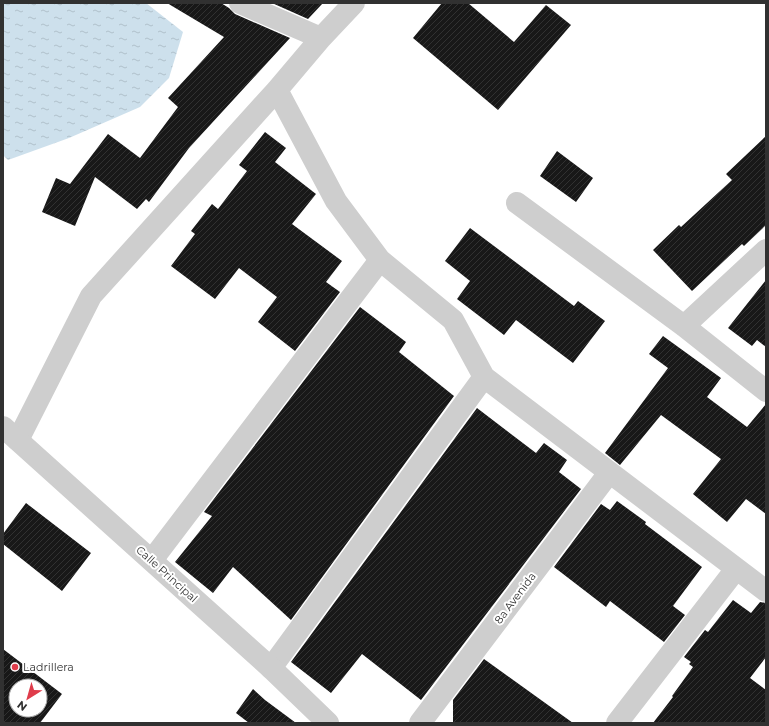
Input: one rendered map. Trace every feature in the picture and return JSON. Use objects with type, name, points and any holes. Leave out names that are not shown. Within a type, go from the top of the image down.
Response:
[{"type":"street","points":[[240,3],[321,38]]},
{"type":"street","points":[[10,433],[91,296],[354,3]]},
{"type":"street","points":[[277,90],[336,201],[380,260],[453,320],[484,377],[766,591]]},
{"type":"street","points":[[517,203],[684,326],[766,391]]},
{"type":"street","points":[[684,326],[766,250]]},
{"type":"street","points":[[152,560],[380,260]]},
{"type":"street","points":[[271,668],[484,377]]},
{"type":"street","name":"Calle Principal","points":[[10,433],[271,668],[328,723]]},
{"type":"street","name":"8a Avenida","points":[[420,723],[609,473]]},
{"type":"street","points":[[617,723],[736,569]]},
{"type":"water","points":[[3,3],[146,3],[183,32],[169,78],[140,107],[69,138],[8,160],[3,155]]},
{"type":"building","points":[[167,3],[221,3],[235,14],[290,38],[189,148],[149,202],[146,199],[137,209],[95,177],[75,226],[42,212],[56,178],[70,184],[108,134],[140,158],[178,107],[168,98],[224,37]]},
{"type":"building","points":[[272,3],[323,3],[308,19]]},
{"type":"building","points":[[442,3],[468,3],[514,42],[546,5],[571,25],[498,110],[413,38]]},
{"type":"building","points":[[265,132],[286,148],[275,162],[316,194],[292,224],[342,261],[326,282],[340,292],[295,351],[258,322],[277,297],[239,268],[215,299],[171,266],[195,234],[191,231],[212,204],[218,209],[247,171],[239,165]]},
{"type":"building","points":[[766,136],[766,225],[744,246],[742,244],[692,291],[653,250],[679,225],[681,227],[732,180],[726,174]]},
{"type":"building","points":[[557,151],[593,178],[576,202],[540,176]]},
{"type":"building","points":[[470,228],[574,306],[578,301],[605,321],[573,363],[516,320],[504,335],[457,299],[470,281],[445,261]]},
{"type":"building","points":[[766,280],[766,347],[757,340],[752,346],[728,328]]},
{"type":"building","points":[[360,307],[406,342],[399,352],[454,396],[291,620],[233,567],[213,593],[175,562],[212,516],[204,512]]},
{"type":"building","points":[[663,336],[721,378],[707,397],[747,427],[766,404],[766,514],[746,499],[727,522],[693,494],[721,459],[661,415],[620,465],[605,453],[668,368],[649,354]]},
{"type":"building","points":[[477,408],[536,453],[544,443],[567,460],[559,472],[581,489],[421,700],[362,654],[331,693],[291,662]]},
{"type":"building","points":[[617,501],[702,567],[673,606],[685,615],[664,642],[610,601],[606,607],[554,567],[601,504],[610,510]]},
{"type":"building","points":[[26,503],[91,553],[62,591],[3,544],[3,534]]},
{"type":"building","points":[[733,600],[751,613],[760,602],[766,603],[766,657],[750,678],[766,690],[766,723],[653,723],[693,667],[689,664],[691,662],[684,657],[705,630],[708,632]]},
{"type":"building","points":[[3,649],[41,678],[8,678],[8,718],[44,718],[40,723],[3,723]]},
{"type":"building","points":[[484,659],[573,723],[453,723],[453,700]]},
{"type":"building","points":[[48,683],[62,694],[48,712]]},
{"type":"building","points":[[253,689],[296,723],[249,723],[236,713]]},
{"type":"place","name":"Ladrillera","points":[[15,667]]}]
